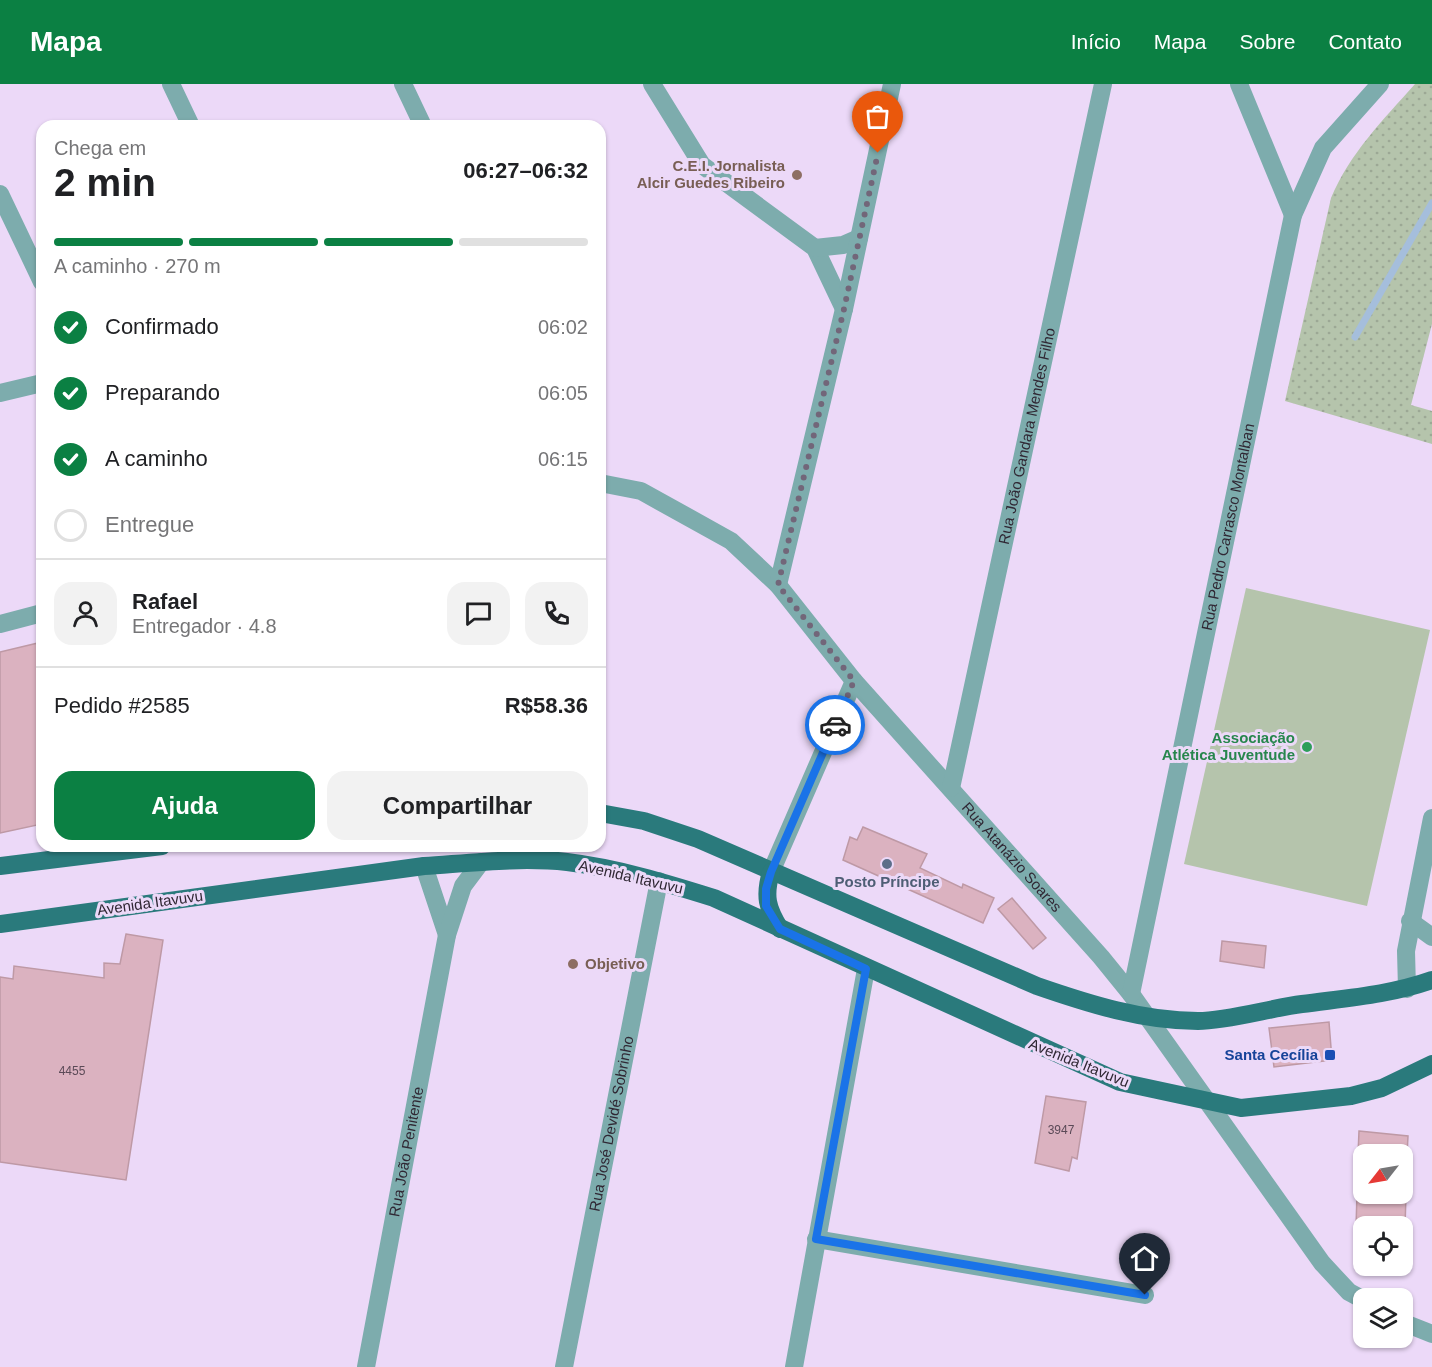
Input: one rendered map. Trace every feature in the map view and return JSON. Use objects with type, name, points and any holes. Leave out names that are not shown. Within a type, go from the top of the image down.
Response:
[{"type":"main road","points":[[606,814],[644,821],[698,839],[1037,986],[1080,1001],[1147,1017],[1200,1021],[1407,988],[1432,980]]},
{"type":"main road","points":[[0,866],[113,852]]},
{"type":"main road","name":"Avenida Itavuvu","points":[[0,924],[424,866],[481,862],[566,862],[659,880],[714,898],[866,969],[1120,1082],[1241,1108],[1351,1096],[1382,1088],[1432,1064]]},
{"type":"main road","points":[[771,872],[766,889],[766,906],[780,929]]},
{"type":"street","points":[[171,84],[188,120]]},
{"type":"street","points":[[403,84],[420,120]]},
{"type":"street","points":[[638,84],[654,88],[702,165],[815,248],[844,309]]},
{"type":"street","points":[[778,585],[844,309],[892,84]]},
{"type":"street","name":"Rua João Gandara Mendes Filho","points":[[951,788],[1103,84]]},
{"type":"street","points":[[1239,84],[1293,215]]},
{"type":"street","name":"Rua Pedro Carrasco Montalban","points":[[1131,994],[1293,215],[1323,148],[1380,84]]},
{"type":"street","points":[[0,194],[36,269]]},
{"type":"street","points":[[815,248],[843,245],[859,238]]},
{"type":"street","points":[[0,393],[36,384]]},
{"type":"street","name":"Rua Atanázio Soares","points":[[606,484],[641,491],[731,541],[778,585],[854,681],[1039,885],[1131,994],[1322,1263],[1353,1294]]},
{"type":"street","points":[[0,624],[36,615]]},
{"type":"street","points":[[771,872],[854,681]]},
{"type":"street","points":[[1407,988],[1406,951],[1410,921],[1432,818]]},
{"type":"street","name":"Rua João Penitente","points":[[366,1367],[447,935],[463,886],[481,862]]},
{"type":"street","name":"Rua João Penitente","points":[[424,866],[447,935]]},
{"type":"street","name":"Rua José Devidé Sobrinho","points":[[564,1367],[659,880]]},
{"type":"street","points":[[1410,921],[1432,937]]},
{"type":"street","points":[[794,1367],[866,969]]},
{"type":"street","points":[[816,1239],[1145,1295]]},
{"type":"street","points":[[1413,1326],[1432,1334]]},
{"type":"green space","points":[[1415,84],[1432,84],[1432,324],[1411,405],[1432,411],[1432,444],[1285,401],[1331,198],[1357,152]]},
{"type":"green space","name":"Associação Atlética Juventude","points":[[1246,588],[1430,630],[1367,906],[1184,864]]},
{"type":"building","points":[[36,643],[36,825],[0,833],[0,652]]},
{"type":"building","name":"Posto Príncipe","points":[[863,827],[927,854],[920,868],[962,888],[963,884],[994,898],[983,923],[843,860],[850,837],[857,840]]},
{"type":"building","points":[[1012,898],[1046,938],[1033,949],[998,909]]},
{"type":"building","points":[[126,934],[163,940],[126,1180],[0,1162],[0,977],[13,979],[14,966],[104,978],[104,963],[120,964]]},
{"type":"building","points":[[1222,941],[1266,946],[1264,968],[1220,961]]},
{"type":"building","points":[[1329,1022],[1332,1060],[1274,1067],[1269,1028]]},
{"type":"building","points":[[1046,1096],[1086,1102],[1077,1159],[1072,1157],[1069,1171],[1035,1163]]},
{"type":"building","points":[[1359,1131],[1408,1136],[1408,1144],[1358,1144]]},
{"type":"building","points":[[1357,1204],[1406,1204],[1405,1216],[1356,1216]]},
{"type":"waterway","points":[[1355,337],[1432,203]]},
{"type":"way so far","points":[[835,725],[854,681],[778,585],[844,309],[878,153]]},
{"type":"place","name":"C.E.I. Jornalista Alcir Guedes Ribeiro","points":[[797,175]]},
{"type":"place","name":"Associação Atlética Juventude","points":[[1307,747]]},
{"type":"place","name":"Posto Príncipe","points":[[887,864]]},
{"type":"place","name":"Objetivo","points":[[573,964]]},
{"type":"place","name":"Santa Cecília","points":[[1330,1055]]},
{"type":"route","points":[[835,725],[771,872],[766,889],[766,906],[780,929],[866,969],[816,1239],[1145,1295]]}]
